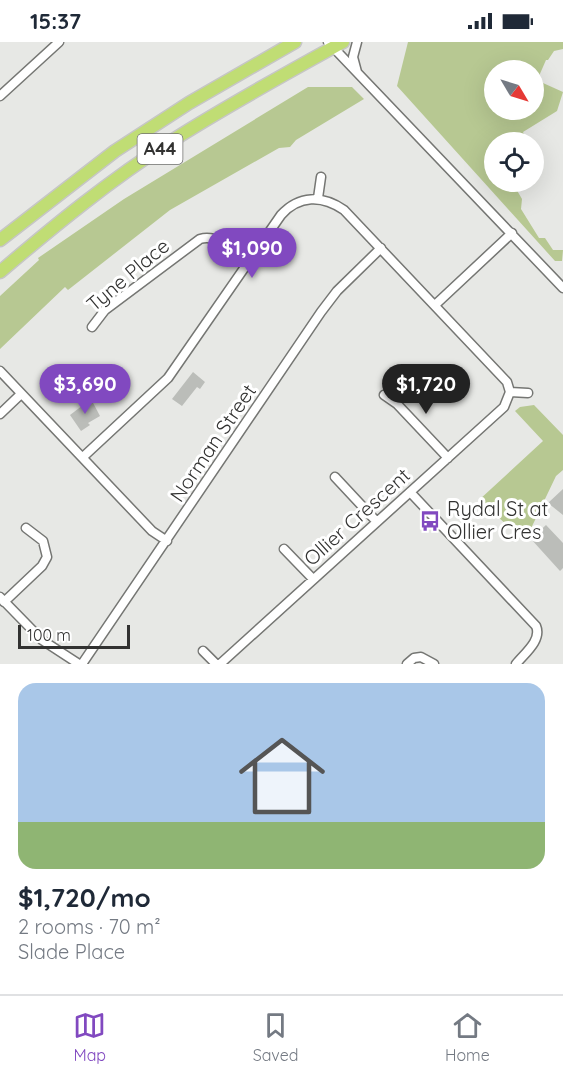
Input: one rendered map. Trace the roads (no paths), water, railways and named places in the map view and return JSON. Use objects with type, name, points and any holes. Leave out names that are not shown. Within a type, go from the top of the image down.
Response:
[{"type":"highway","name":"A44","points":[[0,240],[114,151],[189,103],[295,42]]},
{"type":"highway","name":"A44","points":[[0,272],[101,191],[168,143],[335,44]]},
{"type":"street","points":[[0,96],[59,42]]},
{"type":"street","points":[[357,42],[353,53],[357,73]]},
{"type":"street","points":[[335,44],[357,73],[561,281]]},
{"type":"street","points":[[318,198],[321,177]]},
{"type":"street","points":[[83,457],[168,378],[248,260],[285,211],[307,199],[318,198],[344,210],[505,380],[510,392],[528,393]]},
{"type":"street","points":[[435,305],[512,233]]},
{"type":"street","name":"Tyne Place","points":[[92,327],[105,310],[200,239],[208,237],[218,240],[248,260]]},
{"type":"street","name":"Norman Street","points":[[81,664],[326,305],[337,291],[381,248]]},
{"type":"street","points":[[0,371],[152,531],[167,541]]},
{"type":"street","name":"Ollier Crescent","points":[[218,664],[504,407],[510,392]]},
{"type":"street","points":[[0,414],[21,394]]},
{"type":"street","points":[[384,395],[397,404],[448,458]]},
{"type":"street","points":[[335,477],[377,522]]},
{"type":"street","points":[[410,492],[541,632],[516,664]]},
{"type":"street","points":[[26,528],[43,541],[47,558],[42,566],[2,600],[42,640],[81,664]]},
{"type":"street","points":[[284,549],[313,579]]},
{"type":"street","points":[[203,651],[218,664]]},
{"type":"street","points":[[407,664],[421,653],[434,664]]},
{"type":"place","name":"Rydal St at Ollier Cres","points":[[430,521]]}]
